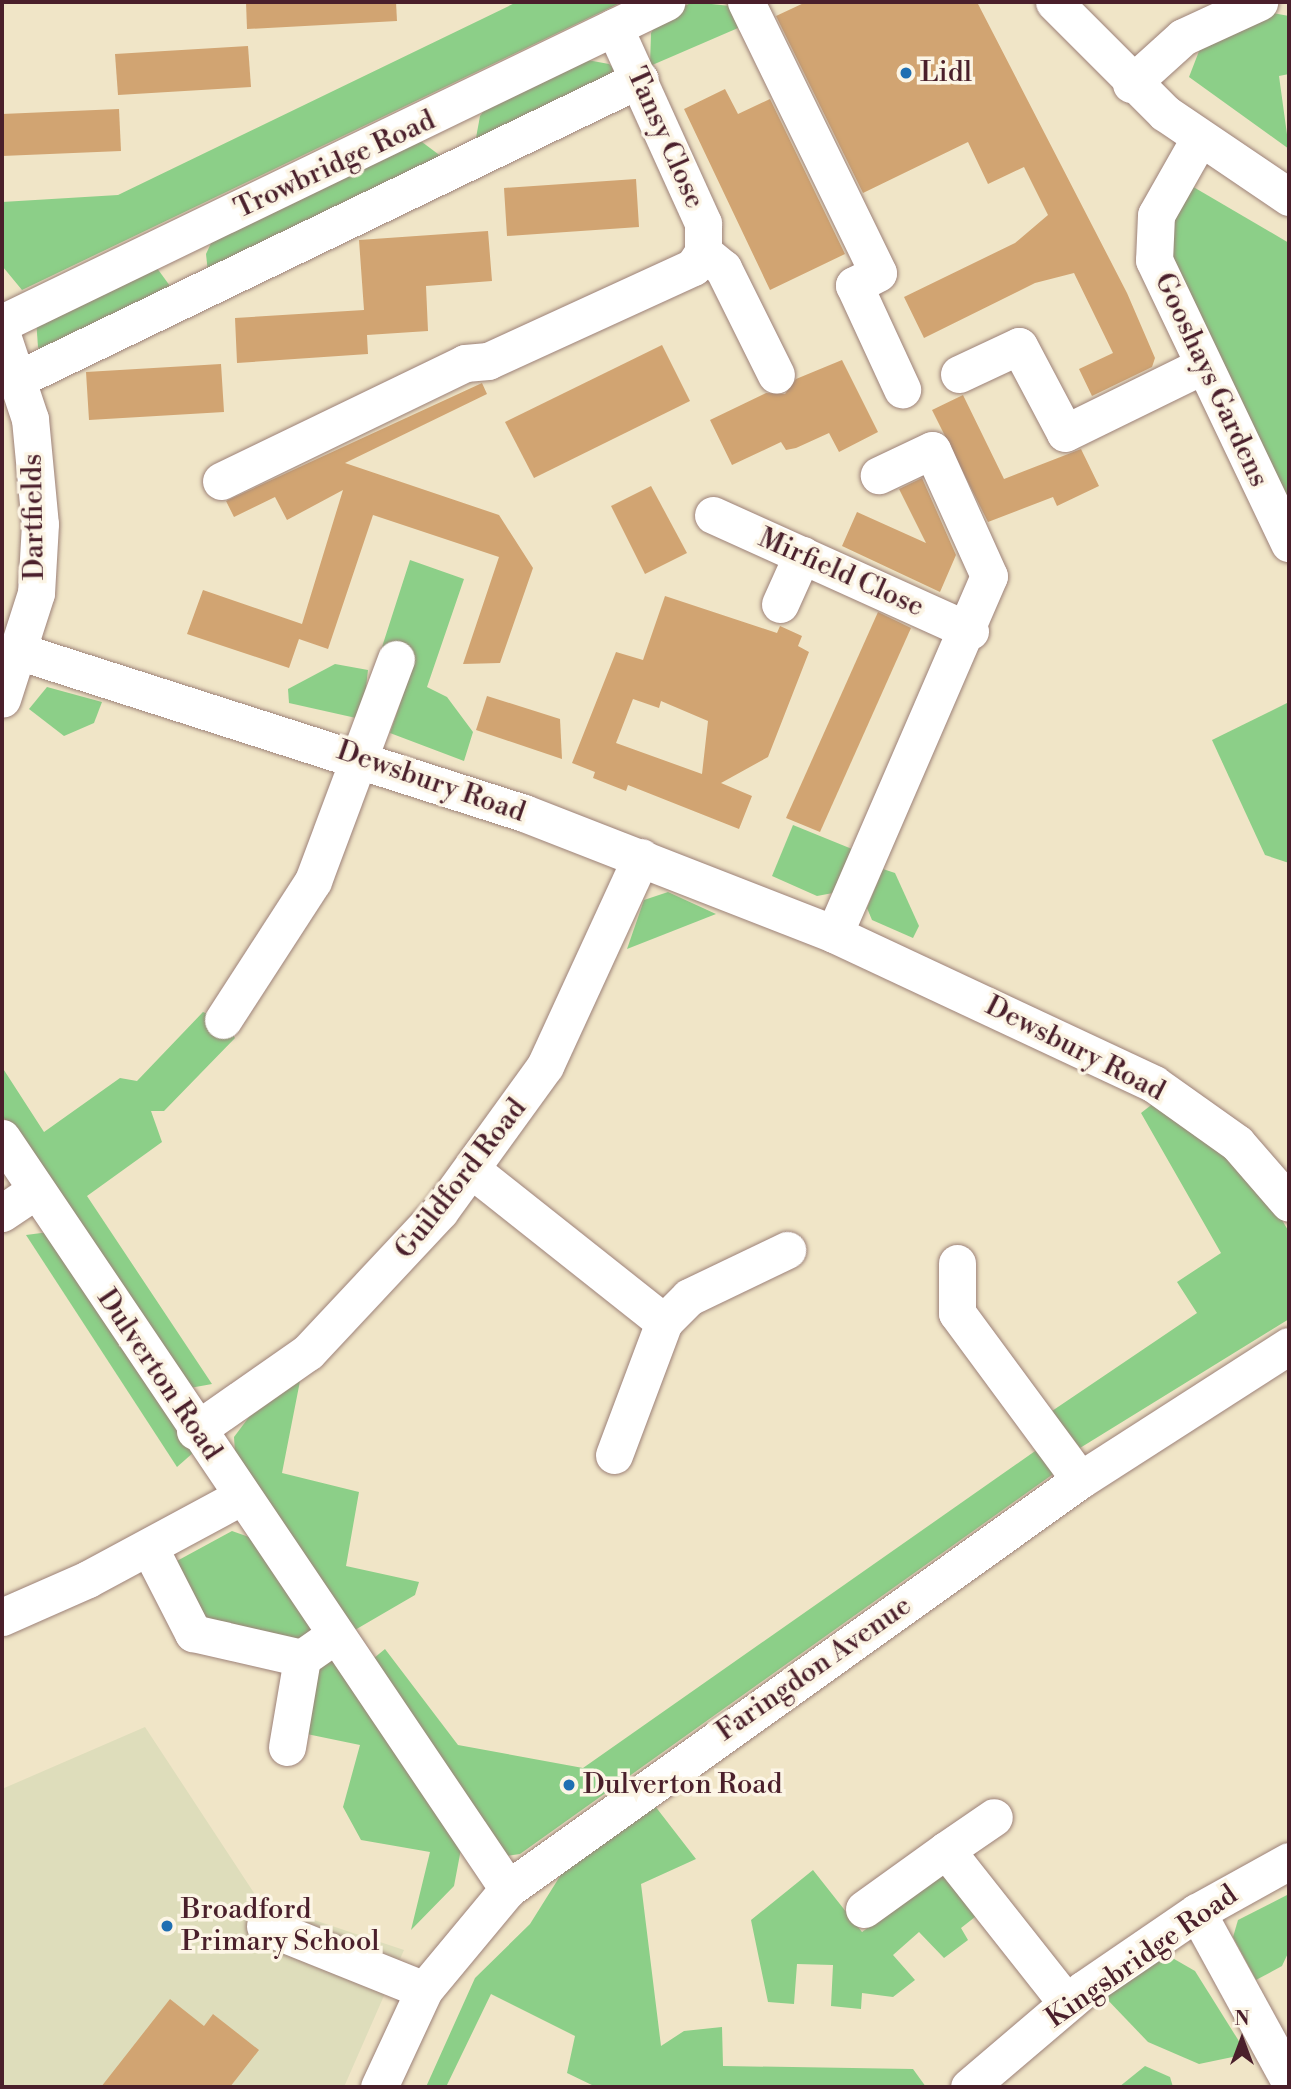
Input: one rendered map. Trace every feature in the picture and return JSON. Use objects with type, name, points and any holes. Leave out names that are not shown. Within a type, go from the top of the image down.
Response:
[{"type":"street","name":"Trowbridge Road","points":[[2,323],[444,113],[666,2]]},
{"type":"street","points":[[747,2],[878,273],[854,285],[847,307],[902,389]]},
{"type":"street","points":[[1054,2],[1132,84],[1199,139],[1289,197]]},
{"type":"street","points":[[1132,84],[1183,37],[1259,2]]},
{"type":"street","name":"Tansy Close","points":[[614,27],[640,79],[703,223],[703,252]]},
{"type":"street","points":[[20,378],[203,293],[640,79]]},
{"type":"street","points":[[444,113],[466,166]]},
{"type":"street","name":"Gooshays Gardens","points":[[1199,139],[1165,192],[1152,235],[1161,279],[1289,544]]},
{"type":"street","points":[[176,241],[203,293]]},
{"type":"street","points":[[221,481],[465,363],[488,361],[693,267],[703,252],[723,268],[776,375]]},
{"type":"street","name":"Dartfields","points":[[2,335],[20,378],[40,524],[36,593],[21,652],[2,699]]},
{"type":"street","points":[[959,374],[1019,346],[1065,433],[1202,366]]},
{"type":"street","points":[[834,934],[970,631],[989,576],[983,555],[932,450],[879,475]]},
{"type":"street","name":"Mirfield Close","points":[[713,515],[970,631]]},
{"type":"street","points":[[780,604],[802,555]]},
{"type":"street","name":"Dewsbury Road","points":[[21,652],[363,758],[641,857],[834,934],[1154,1084],[1237,1143],[1289,1203]]},
{"type":"street","points":[[223,1020],[313,881],[363,758],[396,659]]},
{"type":"street","name":"Guildford Road","points":[[195,1431],[338,1325],[472,1170],[551,1055],[641,857]]},
{"type":"street","name":"Dulverton Road","points":[[2,1138],[333,1636],[508,1889]]},
{"type":"street","points":[[472,1170],[664,1322]]},
{"type":"street","points":[[2,1213],[35,1191]]},
{"type":"street","points":[[614,1455],[664,1322],[689,1297],[787,1250]]},
{"type":"street","points":[[957,1263],[957,1313],[1080,1480]]},
{"type":"street","name":"Faringdon Avenue","points":[[379,2087],[424,1990],[508,1889],[1080,1480],[1289,1346]]},
{"type":"street","points":[[2,1617],[149,1547],[242,1496]]},
{"type":"street","points":[[149,1547],[193,1633],[302,1658]]},
{"type":"street","points":[[287,1747],[302,1658],[333,1636]]},
{"type":"street","points":[[864,1909],[995,1816]]},
{"type":"street","points":[[946,1850],[1067,2003]]},
{"type":"street","name":"Kingsbridge Road","points":[[969,2087],[1067,2003],[1197,1912],[1289,1861]]},
{"type":"street","points":[[1197,1912],[1289,2080]]},
{"type":"street","points":[[265,1926],[424,1990]]},
{"type":"shaded area","name":"Broadford Primary School","points":[[145,1727],[260,1902],[404,1950],[344,2087],[2,2087],[2,1789]]},
{"type":"green space","points":[[517,2],[622,2],[22,290],[3,267],[2,202],[118,195]]},
{"type":"green space","points":[[693,2],[730,6],[745,25],[650,66],[651,33],[661,17]]},
{"type":"green space","points":[[1267,12],[1289,16],[1289,74],[1279,76],[1289,149],[1189,77],[1201,46]]},
{"type":"green space","points":[[582,59],[609,64],[627,81],[476,138],[480,116],[494,96]]},
{"type":"green space","points":[[422,142],[454,166],[209,282],[206,254],[212,241],[401,143]]},
{"type":"green space","points":[[1190,185],[1289,243],[1289,519],[1173,275],[1172,223]]},
{"type":"green space","points":[[154,264],[178,297],[45,359],[38,347],[36,319]]},
{"type":"green space","points":[[410,560],[464,579],[427,687],[447,697],[473,732],[464,761],[390,733],[415,660],[382,647]]},
{"type":"green space","points":[[335,664],[368,670],[364,705],[356,718],[289,703],[288,689]]},
{"type":"green space","points":[[47,687],[102,702],[94,723],[64,736],[29,709]]},
{"type":"green space","points":[[1289,702],[1289,863],[1265,855],[1212,740]]},
{"type":"green space","points":[[793,825],[852,849],[833,893],[817,896],[772,876]]},
{"type":"green space","points":[[883,869],[895,873],[919,926],[913,938],[872,920],[867,908]]},
{"type":"green space","points":[[668,892],[716,914],[627,949],[644,900]]},
{"type":"green space","points":[[203,1012],[223,1020],[235,1038],[164,1111],[151,1111],[162,1142],[87,1196],[212,1384],[179,1390],[2,1115],[2,1067],[44,1132],[120,1078],[137,1081]]},
{"type":"green space","points":[[1155,1102],[1206,1134],[1278,1213],[1289,1232],[1289,1319],[1080,1448],[1052,1411],[1197,1313],[1177,1282],[1221,1253],[1141,1113]]},
{"type":"green space","points":[[49,1232],[194,1452],[177,1467],[26,1235]]},
{"type":"green space","points":[[300,1381],[282,1473],[359,1492],[346,1566],[419,1582],[415,1595],[348,1634],[235,1453],[234,1437],[249,1417]]},
{"type":"green space","points":[[1038,1449],[1056,1472],[520,1854],[500,1857],[368,1663],[385,1649],[458,1745],[583,1768]]},
{"type":"green space","points":[[232,1531],[260,1541],[317,1626],[293,1643],[208,1632],[175,1562]]},
{"type":"green space","points":[[332,1650],[461,1849],[454,1886],[411,1930],[430,1852],[361,1840],[343,1807],[360,1745],[302,1733],[314,1661]]},
{"type":"green space","points":[[655,1806],[696,1859],[641,1884],[661,2046],[684,2031],[722,2027],[723,2066],[913,2069],[926,2087],[596,2087],[567,2073],[575,2036],[491,1994],[446,2087],[426,2087],[475,1978],[530,1924],[562,1873]]},
{"type":"green space","points":[[813,1870],[862,1932],[947,1871],[980,1913],[961,1928],[968,1940],[944,1958],[919,1932],[893,1955],[915,1980],[893,1997],[862,1993],[861,2009],[831,2006],[833,1965],[797,1964],[794,2004],[768,2002],[751,1920]]},
{"type":"green space","points":[[1289,1894],[1289,1951],[1282,1966],[1256,1980],[1233,1937],[1238,1920]]},
{"type":"green space","points":[[1162,1952],[1195,1971],[1247,2054],[1199,2064],[1148,2042],[1103,1995]]},
{"type":"green space","points":[[1145,2066],[1170,2077],[1173,2087],[1119,2087]]},
{"type":"building","points":[[246,2],[396,2],[397,21],[247,29]]},
{"type":"building","name":"Lidl","points":[[806,2],[977,2],[1127,293],[1155,358],[1152,367],[1092,396],[1079,369],[1113,353],[1074,273],[1035,283],[924,338],[904,297],[1015,243],[1048,215],[1024,167],[988,184],[968,142],[863,193],[776,16]]},
{"type":"building","points":[[248,46],[251,87],[118,95],[115,54]]},
{"type":"building","points":[[725,89],[738,114],[770,99],[845,254],[770,290],[684,109]]},
{"type":"building","points":[[119,109],[121,151],[2,156],[2,114]]},
{"type":"building","points":[[636,179],[639,227],[507,236],[504,188]]},
{"type":"building","points":[[488,231],[492,281],[426,286],[428,331],[367,335],[368,354],[237,363],[235,318],[364,310],[359,240]]},
{"type":"building","points":[[662,345],[690,401],[534,478],[505,422]]},
{"type":"building","points":[[842,360],[878,432],[839,452],[829,433],[786,450],[781,442],[732,465],[710,420],[766,393],[785,394],[796,379]]},
{"type":"building","points":[[221,364],[224,412],[89,420],[86,372]]},
{"type":"building","points":[[482,383],[487,394],[345,463],[499,515],[533,568],[500,663],[463,664],[499,557],[373,515],[328,649],[299,639],[289,668],[187,634],[203,590],[302,624],[343,490],[287,520],[275,497],[234,517],[226,501]]},
{"type":"building","points":[[963,395],[1004,479],[1081,449],[1099,486],[1057,506],[1053,497],[988,522],[932,410]]},
{"type":"building","points":[[922,478],[956,555],[940,592],[842,546],[857,512],[926,543],[899,489]]},
{"type":"building","points":[[651,486],[687,553],[645,574],[611,506]]},
{"type":"building","points":[[665,596],[777,633],[780,626],[802,636],[798,646],[809,652],[768,757],[721,783],[752,796],[739,829],[628,785],[626,791],[593,778],[595,772],[572,763],[616,652],[643,660]],"holes":[[[633,699],[659,708],[661,701],[708,721],[702,774],[616,743]]]},
{"type":"building","points":[[878,612],[911,628],[820,832],[786,818]]},
{"type":"building","points":[[487,696],[560,719],[562,759],[476,730]]},
{"type":"building","points":[[170,1999],[204,2026],[213,2014],[259,2050],[230,2087],[101,2087]]},
{"type":"place","name":"Lidl","points":[[906,73]]},
{"type":"place","name":"Dulverton Road","points":[[569,1785]]},
{"type":"place","name":"Broadford Primary School","points":[[167,1926]]}]
